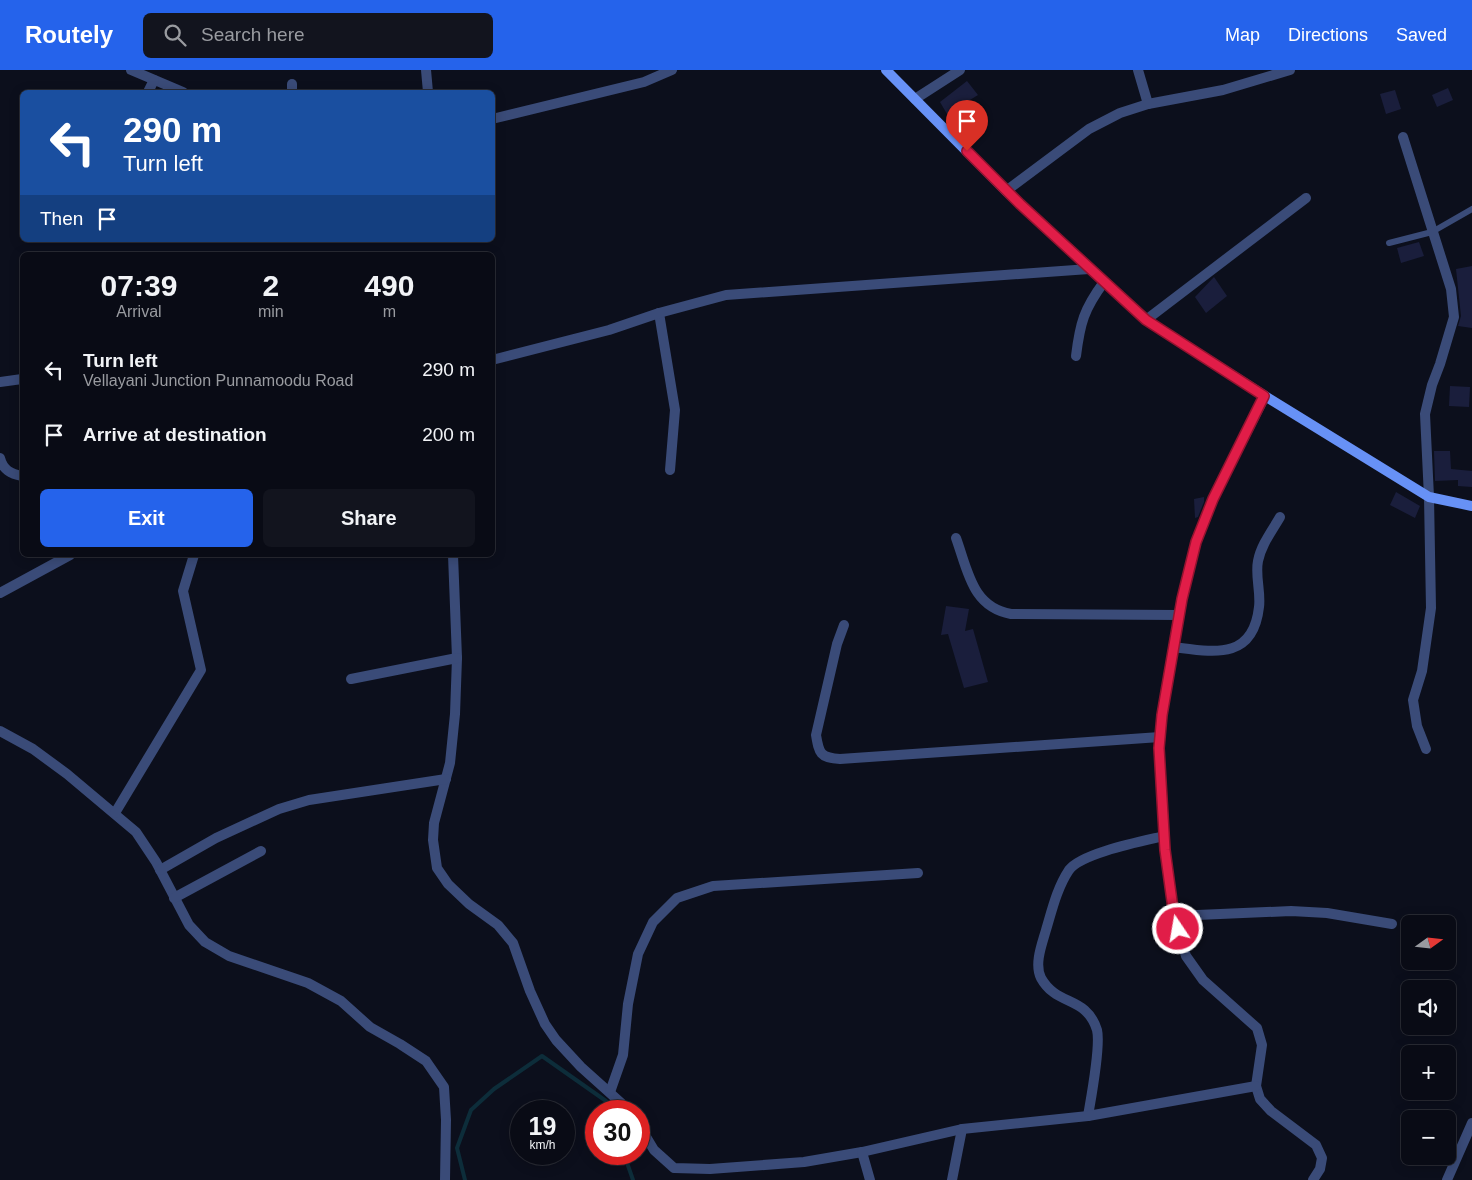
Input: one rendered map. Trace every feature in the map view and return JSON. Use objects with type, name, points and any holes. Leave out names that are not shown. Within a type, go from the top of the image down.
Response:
[{"type":"street","points":[[131,70],[178,90]]},
{"type":"street","points":[[426,70],[428,90]]},
{"type":"street","points":[[495,118],[644,82],[672,70]]},
{"type":"street","points":[[886,70],[1006,190],[1146,320],[1264,396],[1429,496],[1472,506]]},
{"type":"street","points":[[915,99],[960,70]]},
{"type":"street","points":[[1138,70],[1148,104]]},
{"type":"street","points":[[1006,190],[1089,129],[1120,113],[1148,104],[1222,90],[1268,73],[1290,70]]},
{"type":"street","points":[[149,90],[154,80]]},
{"type":"street","points":[[1403,137],[1451,289],[1454,317],[1424,414],[1429,496],[1431,608],[1422,670],[1413,700],[1417,726],[1426,749]]},
{"type":"street","points":[[1146,320],[1306,198]]},
{"type":"street","points":[[495,359],[609,330],[659,313],[726,295],[1089,268]]},
{"type":"street","points":[[1076,356],[1079,329],[1084,315],[1092,298],[1104,282]]},
{"type":"street","points":[[659,313],[675,410],[670,470]]},
{"type":"street","points":[[0,382],[20,379]]},
{"type":"street","points":[[1264,396],[1213,499],[1196,542],[1179,615],[1162,715],[1159,748],[1164,836],[1174,916],[1186,956],[1203,980],[1256,1028],[1262,1045],[1256,1086],[1260,1099],[1271,1111],[1316,1144],[1322,1158],[1320,1169],[1313,1180]]},
{"type":"street","points":[[0,458],[2,465],[11,474],[20,476]]},
{"type":"street","points":[[1173,647],[1221,652],[1235,647],[1248,638],[1260,606],[1257,563],[1261,550],[1280,517]]},
{"type":"street","points":[[956,538],[979,596],[998,612],[1011,614],[1179,615]]},
{"type":"street","points":[[0,593],[66,557]]},
{"type":"street","points":[[115,813],[201,670],[183,591],[193,557]]},
{"type":"street","points":[[453,557],[457,658],[455,714],[450,763],[434,823],[433,840],[437,868],[448,884],[469,904],[498,925],[514,943],[530,991],[545,1024],[556,1040],[582,1067],[618,1100]]},
{"type":"street","points":[[844,625],[837,644],[816,735],[821,754],[828,758],[840,759],[1160,737]]},
{"type":"street","points":[[351,679],[457,658]]},
{"type":"street","points":[[0,731],[47,759],[136,832],[160,870],[189,925],[205,942],[229,956],[308,983],[341,1001],[370,1027],[426,1061],[444,1087],[446,1120],[445,1180]]},
{"type":"street","points":[[160,870],[216,838],[279,809],[309,800],[446,779]]},
{"type":"street","points":[[1088,1116],[1097,1053],[1097,1032],[1091,1016],[1082,1007],[1050,990],[1040,976],[1038,958],[1058,890],[1070,868],[1092,855],[1164,836]]},
{"type":"street","points":[[174,898],[260,851]]},
{"type":"street","points":[[610,1092],[622,1055],[628,1004],[638,954],[653,922],[677,898],[713,886],[918,873]]},
{"type":"street","points":[[1174,916],[1291,911],[1327,913],[1392,924]]},
{"type":"street","points":[[650,1144],[654,1150],[674,1168],[710,1170],[804,1162],[862,1152],[962,1130],[1088,1116],[1256,1086]]},
{"type":"street","points":[[1447,1180],[1472,1123]]},
{"type":"street","points":[[952,1180],[962,1130]]},
{"type":"street","points":[[862,1152],[870,1180]]},
{"type":"lane","points":[[1389,244],[1432,232],[1472,209]]},
{"type":"building","points":[[967,81],[978,95],[947,114],[940,102]]},
{"type":"building","points":[[1448,88],[1453,100],[1437,107],[1432,95]]},
{"type":"building","points":[[1395,90],[1401,109],[1386,114],[1380,94]]},
{"type":"building","points":[[1419,242],[1424,256],[1401,263],[1397,248]]},
{"type":"building","points":[[1472,266],[1472,328],[1458,326],[1461,316],[1456,269]]},
{"type":"building","points":[[1214,277],[1227,296],[1206,313],[1195,297]]},
{"type":"building","points":[[1450,386],[1470,387],[1469,407],[1449,406]]},
{"type":"building","points":[[1434,451],[1450,451],[1451,469],[1472,471],[1472,487],[1458,486],[1458,480],[1435,481]]},
{"type":"building","points":[[1396,492],[1420,506],[1415,518],[1390,505]]},
{"type":"building","points":[[1204,497],[1198,517],[1195,518],[1194,499]]},
{"type":"building","points":[[946,606],[969,609],[965,631],[973,629],[988,682],[964,688],[948,634],[941,635]]},
{"type":"waterway","points":[[465,1180],[457,1148],[471,1110],[494,1089],[542,1056],[605,1100]]},
{"type":"waterway","points":[[628,1165],[633,1180]]},
{"type":"route","points":[[967,151],[1020,204],[1135,311],[1264,396],[1213,499],[1196,542],[1182,599],[1162,715],[1159,748],[1165,850],[1174,916],[1178,929]]}]
